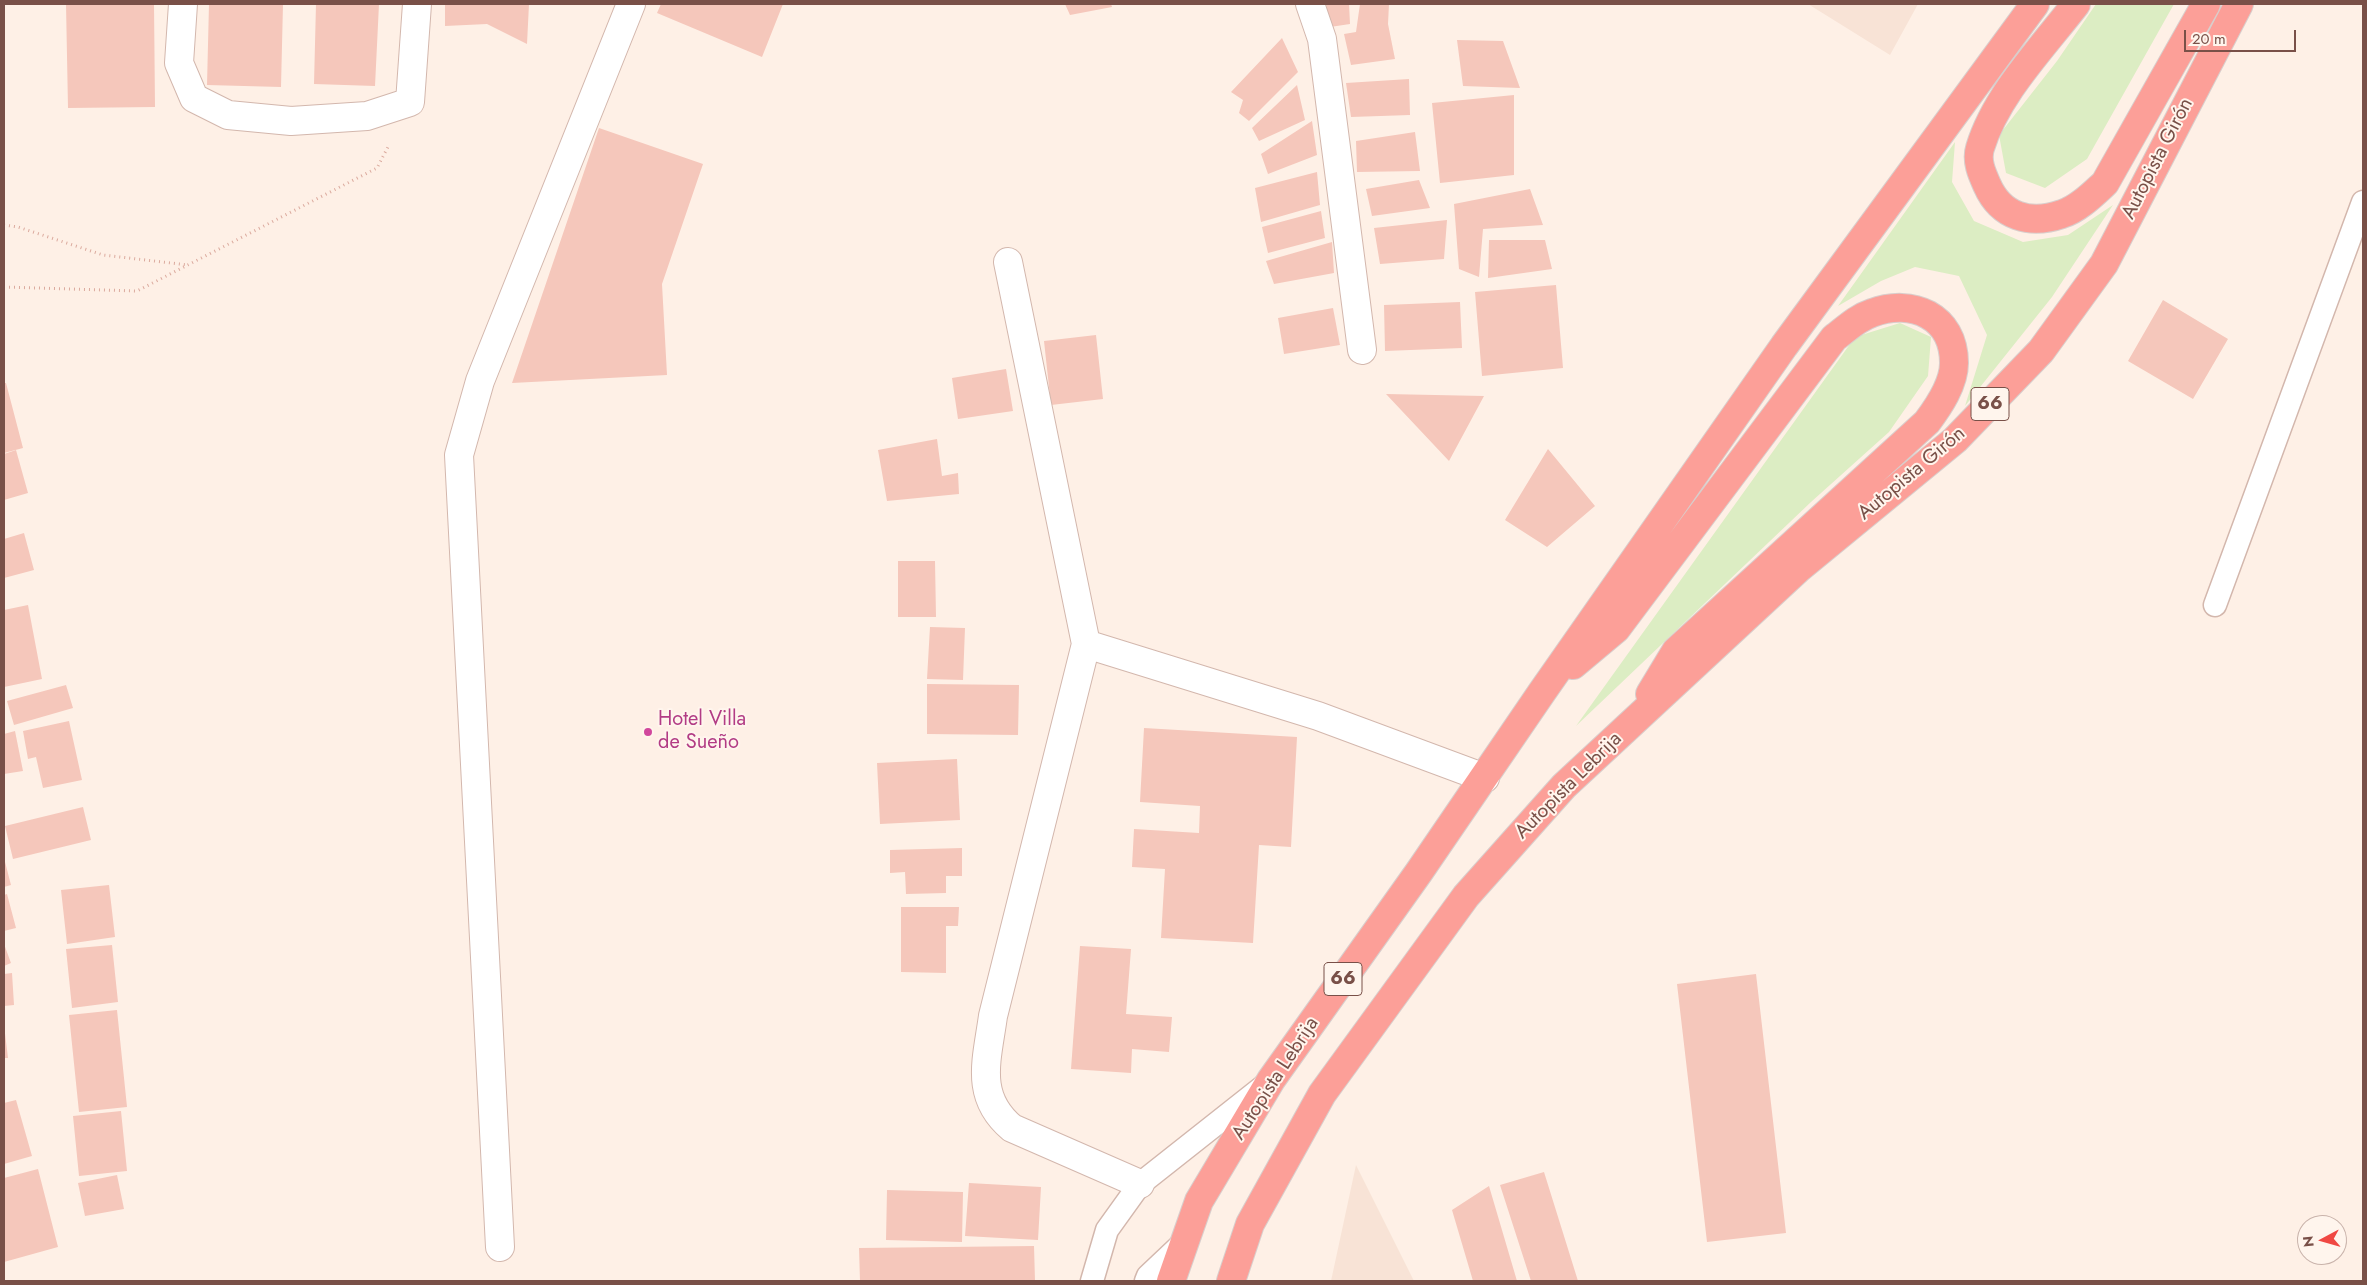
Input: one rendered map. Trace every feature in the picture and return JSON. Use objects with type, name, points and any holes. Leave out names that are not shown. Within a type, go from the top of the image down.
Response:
[{"type":"highway","name":"66","points":[[1542,692],[1784,346],[2034,4]]},
{"type":"highway","points":[[2076,4],[1994,110],[1979,151],[1980,170],[1992,198],[2006,210],[2032,220],[2064,214],[2105,183],[2206,4]]},
{"type":"highway","name":"Autopista Girón","points":[[1636,719],[1798,569],[1954,440],[2041,351],[2104,264],[2239,4]]},
{"type":"highway","points":[[1542,692],[1616,629],[1834,338],[1854,322],[1872,313],[1896,308],[1912,308],[1927,313],[1947,335],[1954,364],[1939,405],[1927,422],[1676,651],[1636,719]]},
{"type":"highway","name":"Autopista Lebrija","points":[[1171,1281],[1199,1201],[1271,1080],[1485,778],[1542,692]]},
{"type":"highway","name":"Autopista Lebrija","points":[[1231,1281],[1250,1224],[1322,1094],[1466,896],[1564,786],[1636,719]]},
{"type":"street","points":[[183,4],[179,63],[194,98],[228,115],[291,120],[367,116],[410,102],[416,4]]},
{"type":"street","points":[[500,1247],[459,455],[480,381],[631,4]]},
{"type":"street","points":[[1310,4],[1322,39],[1362,350]]},
{"type":"street","points":[[1008,262],[1086,644],[993,1016],[985,1075],[986,1092],[1001,1119],[1012,1128],[1140,1184]]},
{"type":"street","points":[[1086,644],[1318,716],[1485,778]]},
{"type":"lane","points":[[2216,604],[2363,202]]},
{"type":"lane","points":[[1092,1281],[1107,1230],[1140,1184],[1271,1080]]},
{"type":"lane","points":[[1146,1281],[1148,1276],[1185,1242]]},
{"type":"path","points":[[4,286],[137,291],[377,168],[410,102]]},
{"type":"path","points":[[4,225],[18,227],[103,255],[188,265]]},
{"type":"shaded area","points":[[1808,4],[1918,4],[1890,55]]},
{"type":"shaded area","points":[[1356,1165],[1414,1281],[1331,1281]]},
{"type":"green space","points":[[2096,4],[2174,4],[2087,159],[2045,188],[2006,173],[1999,135],[2057,61]]},
{"type":"green space","points":[[1955,142],[1952,182],[1974,221],[2023,242],[2068,235],[2113,205],[2052,297],[1965,406],[1987,335],[1959,276],[1915,267],[1881,281],[1838,306]]},
{"type":"green space","points":[[1900,323],[1931,337],[1928,376],[1889,432],[1811,502],[1576,726],[1855,337]]},
{"type":"building","points":[[66,4],[154,4],[155,107],[68,108]]},
{"type":"building","points":[[209,4],[283,4],[281,87],[207,85]]},
{"type":"building","points":[[316,4],[379,4],[375,86],[314,84]]},
{"type":"building","points":[[445,4],[529,4],[527,44],[487,24],[445,26]]},
{"type":"building","points":[[661,4],[783,4],[762,57],[657,13]]},
{"type":"building","points":[[1065,4],[1111,4],[1112,7],[1070,15]]},
{"type":"building","points":[[1326,4],[1349,4],[1350,24],[1330,27]]},
{"type":"building","points":[[1360,4],[1389,4],[1388,24],[1395,59],[1351,65],[1344,34],[1356,32]]},
{"type":"building","points":[[1282,38],[1298,72],[1249,121],[1239,113],[1243,100],[1231,92]]},
{"type":"building","points":[[1457,40],[1503,41],[1520,88],[1463,86]]},
{"type":"building","points":[[1409,79],[1410,115],[1351,117],[1346,83]]},
{"type":"building","points":[[1297,85],[1305,120],[1259,141],[1252,128]]},
{"type":"building","points":[[1514,95],[1514,175],[1440,183],[1432,103]]},
{"type":"building","points":[[1312,121],[1317,155],[1268,174],[1261,154]]},
{"type":"building","points":[[599,128],[703,164],[662,284],[667,375],[512,383]]},
{"type":"building","points":[[1415,132],[1420,171],[1357,172],[1356,141]]},
{"type":"building","points":[[1317,172],[1320,205],[1261,222],[1255,188]]},
{"type":"building","points":[[1419,180],[1430,208],[1372,216],[1366,189]]},
{"type":"building","points":[[1530,189],[1543,225],[1483,229],[1479,277],[1459,269],[1454,204]]},
{"type":"building","points":[[1321,211],[1325,238],[1268,253],[1262,227]]},
{"type":"building","points":[[1447,220],[1444,259],[1380,264],[1374,228]]},
{"type":"building","points":[[1489,240],[1545,240],[1552,269],[1488,278]]},
{"type":"building","points":[[1332,242],[1334,273],[1274,284],[1266,261]]},
{"type":"building","points":[[1556,285],[1563,368],[1482,376],[1475,292]]},
{"type":"building","points":[[2163,300],[2228,339],[2193,399],[2128,361]]},
{"type":"building","points":[[1460,302],[1462,348],[1385,351],[1384,305]]},
{"type":"building","points":[[1333,308],[1340,345],[1284,354],[1278,318]]},
{"type":"building","points":[[1096,335],[1103,399],[1051,405],[1044,341]]},
{"type":"building","points":[[1006,369],[1013,411],[958,419],[952,378]]},
{"type":"building","points":[[4,383],[6,383],[23,448],[4,453]]},
{"type":"building","points":[[1386,394],[1484,396],[1449,461]]},
{"type":"building","points":[[937,439],[942,476],[958,473],[959,494],[887,501],[878,450]]},
{"type":"building","points":[[1548,449],[1595,506],[1547,547],[1505,520]]},
{"type":"building","points":[[16,450],[28,493],[4,500],[4,454]]},
{"type":"building","points":[[24,533],[34,570],[4,578],[4,539]]},
{"type":"building","points":[[898,561],[935,561],[936,617],[898,617]]},
{"type":"building","points":[[28,605],[42,679],[4,687],[4,610]]},
{"type":"building","points":[[930,627],[965,628],[963,680],[927,679]]},
{"type":"building","points":[[927,684],[1019,685],[1018,735],[927,734]]},
{"type":"building","points":[[66,685],[73,708],[14,725],[7,701]]},
{"type":"building","points":[[69,721],[82,780],[43,788],[36,757],[28,759],[23,731]]},
{"type":"building","points":[[1144,728],[1297,737],[1291,847],[1259,845],[1253,943],[1161,938],[1165,869],[1132,867],[1134,829],[1199,833],[1200,806],[1140,802]]},
{"type":"building","points":[[15,731],[23,771],[4,774],[4,734]]},
{"type":"building","points":[[957,759],[960,820],[880,824],[877,763]]},
{"type":"building","points":[[83,807],[91,840],[13,859],[5,826]]},
{"type":"building","points":[[962,848],[962,876],[946,876],[946,893],[906,894],[905,872],[890,873],[890,850]]},
{"type":"building","points":[[4,858],[11,885],[4,887]]},
{"type":"building","points":[[109,885],[115,937],[67,944],[61,890]]},
{"type":"building","points":[[7,894],[16,928],[4,931],[4,895]]},
{"type":"building","points":[[901,907],[959,907],[958,926],[946,926],[946,973],[901,972]]},
{"type":"building","points":[[4,944],[11,963],[4,966]]},
{"type":"building","points":[[112,945],[118,1002],[72,1008],[66,949]]},
{"type":"building","points":[[1080,946],[1131,949],[1126,1014],[1172,1017],[1169,1052],[1132,1049],[1131,1073],[1071,1069]]},
{"type":"building","points":[[12,973],[14,1005],[4,1006],[4,974]]},
{"type":"building","points":[[1756,974],[1786,1233],[1707,1242],[1677,984]]},
{"type":"building","points":[[117,1010],[127,1107],[79,1112],[69,1015]]},
{"type":"building","points":[[4,1025],[8,1058],[4,1058]]},
{"type":"building","points":[[16,1100],[32,1156],[4,1164],[4,1103]]},
{"type":"building","points":[[121,1111],[127,1171],[79,1176],[73,1116]]},
{"type":"building","points":[[38,1169],[58,1247],[4,1262],[4,1178]]},
{"type":"building","points":[[1544,1172],[1578,1281],[1531,1281],[1500,1185]]},
{"type":"building","points":[[117,1175],[124,1209],[85,1216],[78,1183]]},
{"type":"building","points":[[969,1183],[1041,1187],[1038,1240],[965,1236]]},
{"type":"building","points":[[1489,1186],[1517,1281],[1473,1281],[1452,1210]]},
{"type":"building","points":[[887,1190],[963,1192],[962,1242],[886,1240]]},
{"type":"building","points":[[1034,1246],[1035,1281],[860,1281],[859,1248]]},
{"type":"place","name":"Hotel Villa de Sueño","points":[[648,732]]}]
